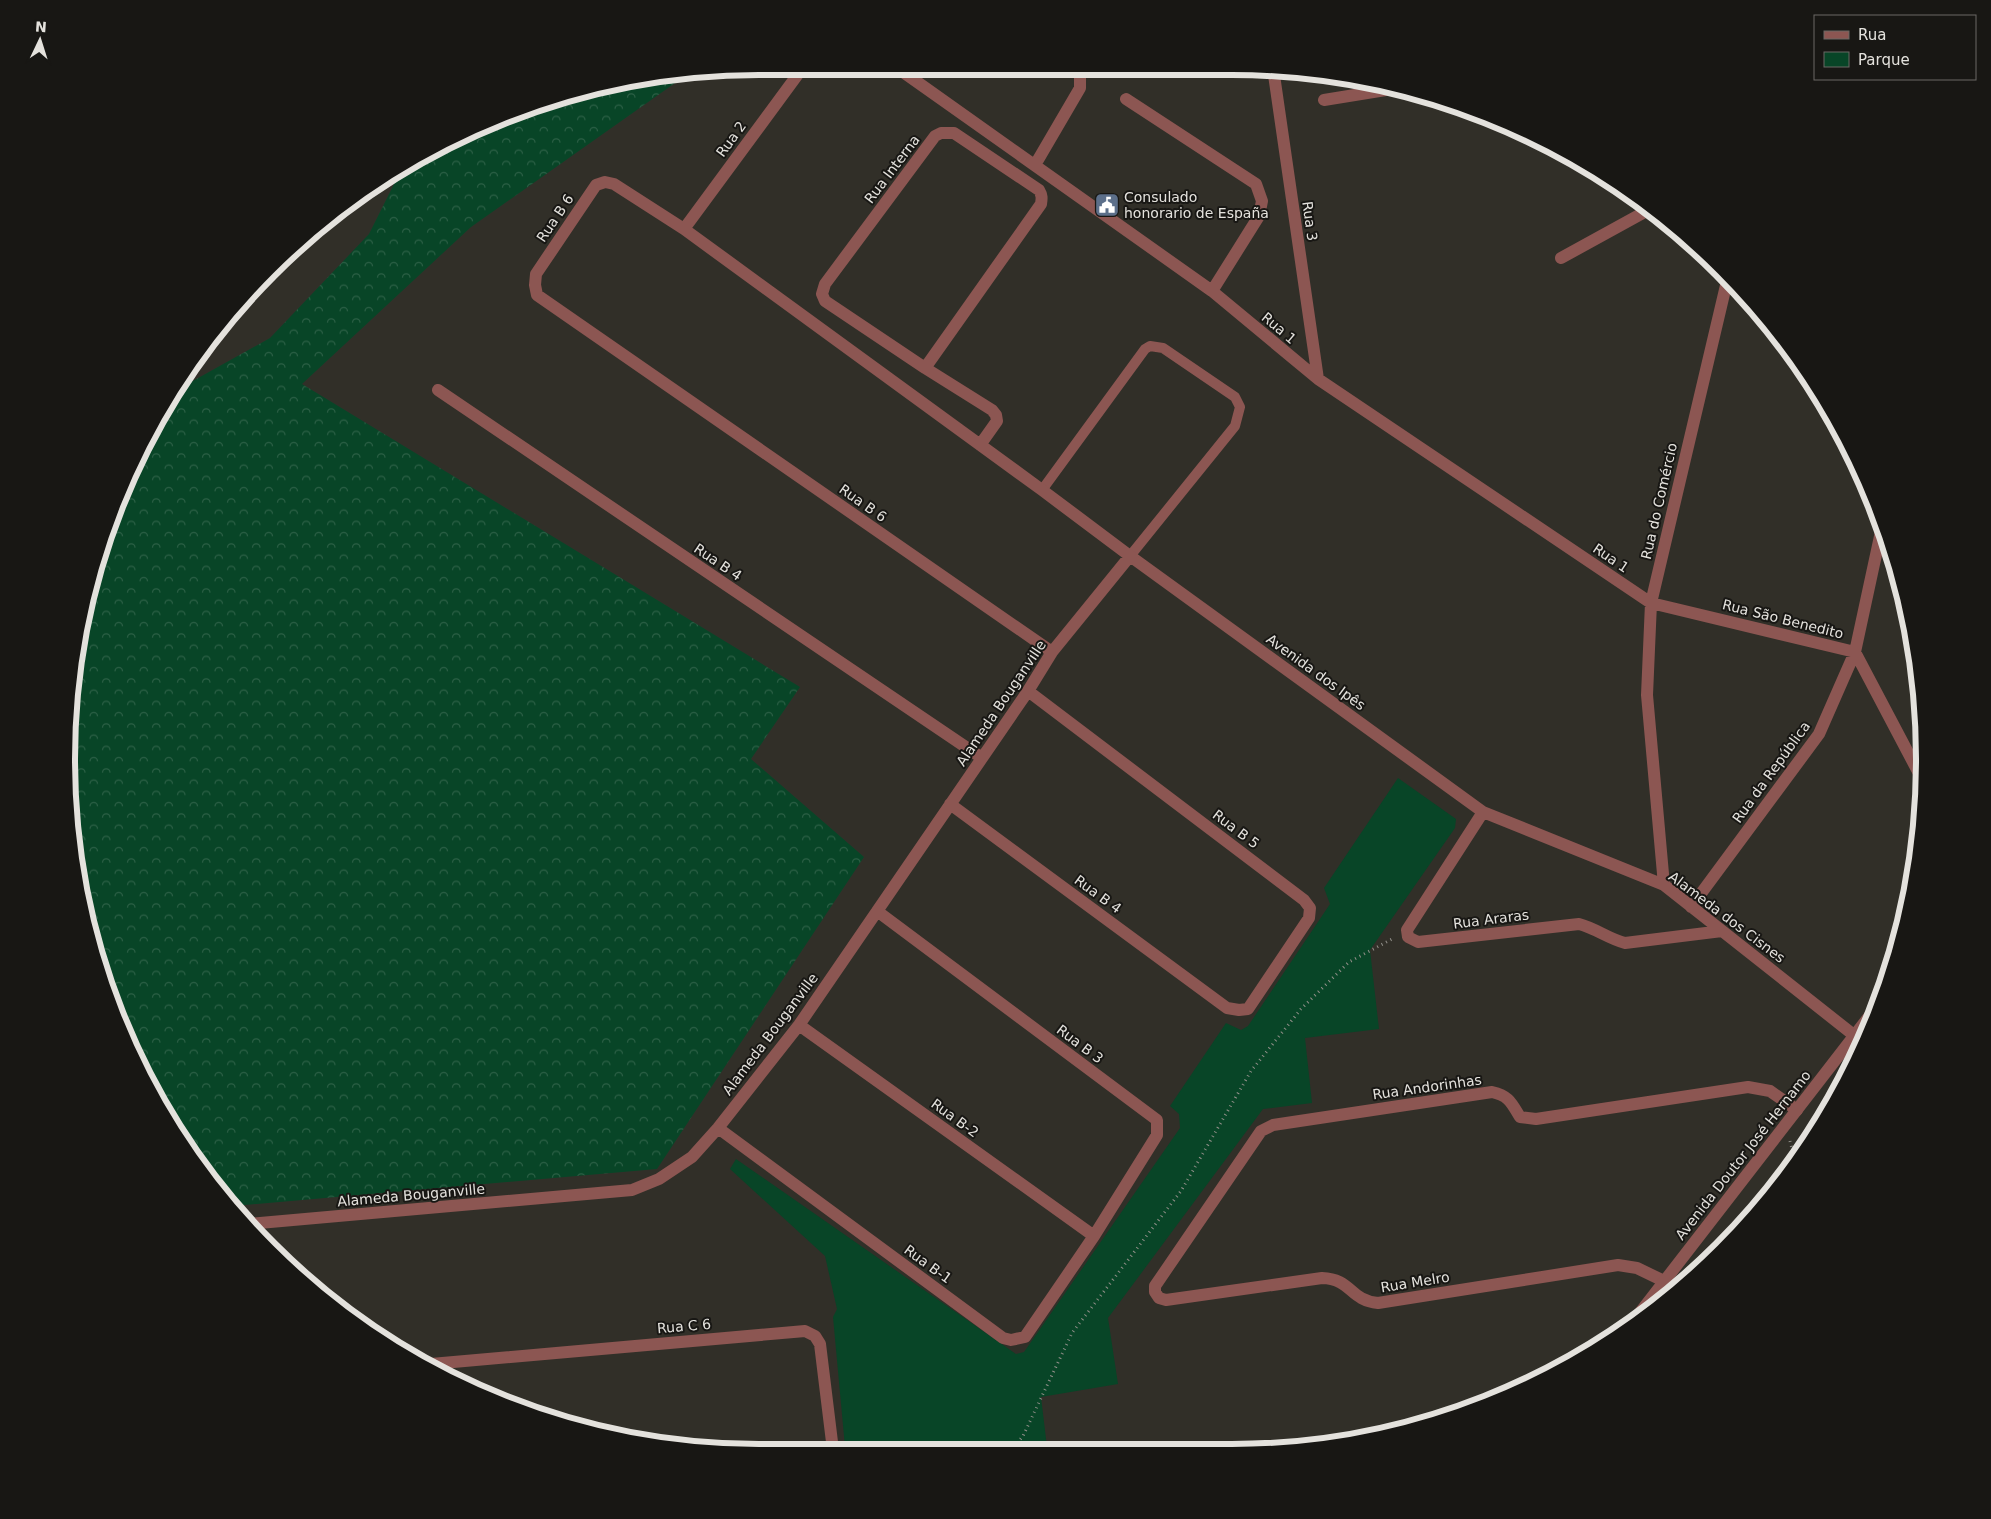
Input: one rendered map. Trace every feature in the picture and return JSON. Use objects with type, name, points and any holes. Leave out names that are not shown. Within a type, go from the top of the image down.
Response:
[{"type":"street","name":"Rua 2","points":[[684,229],[797,75]]},
{"type":"street","name":"Rua 1","points":[[907,75],[1212,291],[1318,379],[1651,603]]},
{"type":"street","points":[[1035,165],[1080,88],[1080,75]]},
{"type":"street","name":"Rua 3","points":[[1274,76],[1318,379]]},
{"type":"street","points":[[1324,100],[1379,91]]},
{"type":"street","points":[[1126,99],[1256,184],[1262,200],[1259,216],[1212,291]]},
{"type":"street","name":"Rua Interna","points":[[924,368],[1041,204],[1042,199],[1042,194],[1039,190],[954,133],[947,132],[935,136],[822,290],[825,301],[924,368],[992,410],[996,415],[996,424],[980,445]]},
{"type":"street","name":"Rua B 6","points":[[1052,652],[536,295],[536,274],[596,185],[605,182],[614,184],[684,229],[1130,556]]},
{"type":"street","points":[[1561,258],[1643,213]]},
{"type":"street","name":"Rua do Comércio","points":[[1664,886],[1647,695],[1651,603],[1726,286]]},
{"type":"street","name":"Rua B 4","points":[[438,390],[982,758]]},
{"type":"street","name":"Rua da República","points":[[1690,907],[1819,734],[1855,652],[1880,538]]},
{"type":"street","name":"Alameda Bouganville","points":[[256,1223],[632,1190],[658,1180],[692,1157],[718,1128],[798,1025],[1028,691],[1052,652],[1130,556]]},
{"type":"street","name":"Avenida dos Ipês","points":[[1130,556],[1483,812]]},
{"type":"street","name":"Rua São Benedito","points":[[1651,603],[1855,652],[1916,767]]},
{"type":"street","name":"Rua B 5","points":[[1028,691],[1304,900],[1310,908],[1309,918],[1248,1009],[1227,1008]]},
{"type":"street","name":"Rua B 4","points":[[950,804],[1227,1008]]},
{"type":"street","points":[[1407,930],[1483,812]]},
{"type":"street","name":"Alameda dos Cisnes","points":[[1483,812],[1664,886],[1855,1036]]},
{"type":"street","name":"Rua B 3","points":[[877,911],[1157,1120],[1158,1135],[1094,1236]]},
{"type":"street","name":"Rua Araras","points":[[1407,930],[1408,937],[1418,942],[1579,924],[1626,943],[1722,931]]},
{"type":"street","name":"Rua B-2","points":[[798,1025],[1094,1236]]},
{"type":"street","name":"Avenida Doutor José Hernamo","points":[[1646,1304],[1860,1029]]},
{"type":"street","name":"Rua Andorinhas","points":[[1155,1286],[1261,1131],[1273,1126],[1492,1092],[1503,1095],[1510,1101],[1520,1117],[1536,1120],[1748,1087],[1770,1091],[1797,1110]]},
{"type":"street","name":"Rua B-1","points":[[718,1128],[1003,1338],[1011,1340],[1024,1337],[1094,1236]]},
{"type":"street","name":"Rua Melro","points":[[1155,1286],[1155,1292],[1160,1298],[1166,1300],[1332,1278],[1343,1282],[1360,1299],[1378,1303],[1618,1265],[1637,1268],[1664,1281]]},
{"type":"street","name":"Rua C 6","points":[[441,1365],[805,1331],[815,1336],[820,1344],[832,1444]]},
{"type":"lane","points":[[1042,490],[1145,349],[1150,346],[1163,348],[1235,396],[1240,407],[1235,426],[1130,556]]},
{"type":"path","points":[[1016,1444],[1023,1436],[1072,1332],[1181,1191],[1251,1071],[1301,1010],[1349,962],[1407,930]]},
{"type":"green space","points":[[679,80],[471,227],[302,384],[800,687],[751,759],[864,857],[657,1169],[240,1205],[190,1140],[167,1102],[127,1021],[111,980],[98,937],[88,893],[76,804],[76,715],[81,670],[98,582],[111,539],[146,457],[187,384],[270,338],[369,234],[396,180],[457,146],[539,111],[582,98],[626,88]]},
{"type":"green space","points":[[1398,778],[1456,819],[1455,828],[1370,950],[1379,1029],[1305,1038],[1312,1103],[1263,1109],[1108,1318],[1118,1384],[1041,1397],[1047,1444],[845,1444],[833,1317],[837,1309],[825,1256],[730,1169],[736,1159],[1016,1354],[1024,1352],[1180,1128],[1179,1114],[1170,1106],[1226,1023],[1241,1030],[1248,1026],[1330,904],[1324,888]]},
{"type":"place","name":"Consulado honorario de España","points":[[1107,205]]}]
